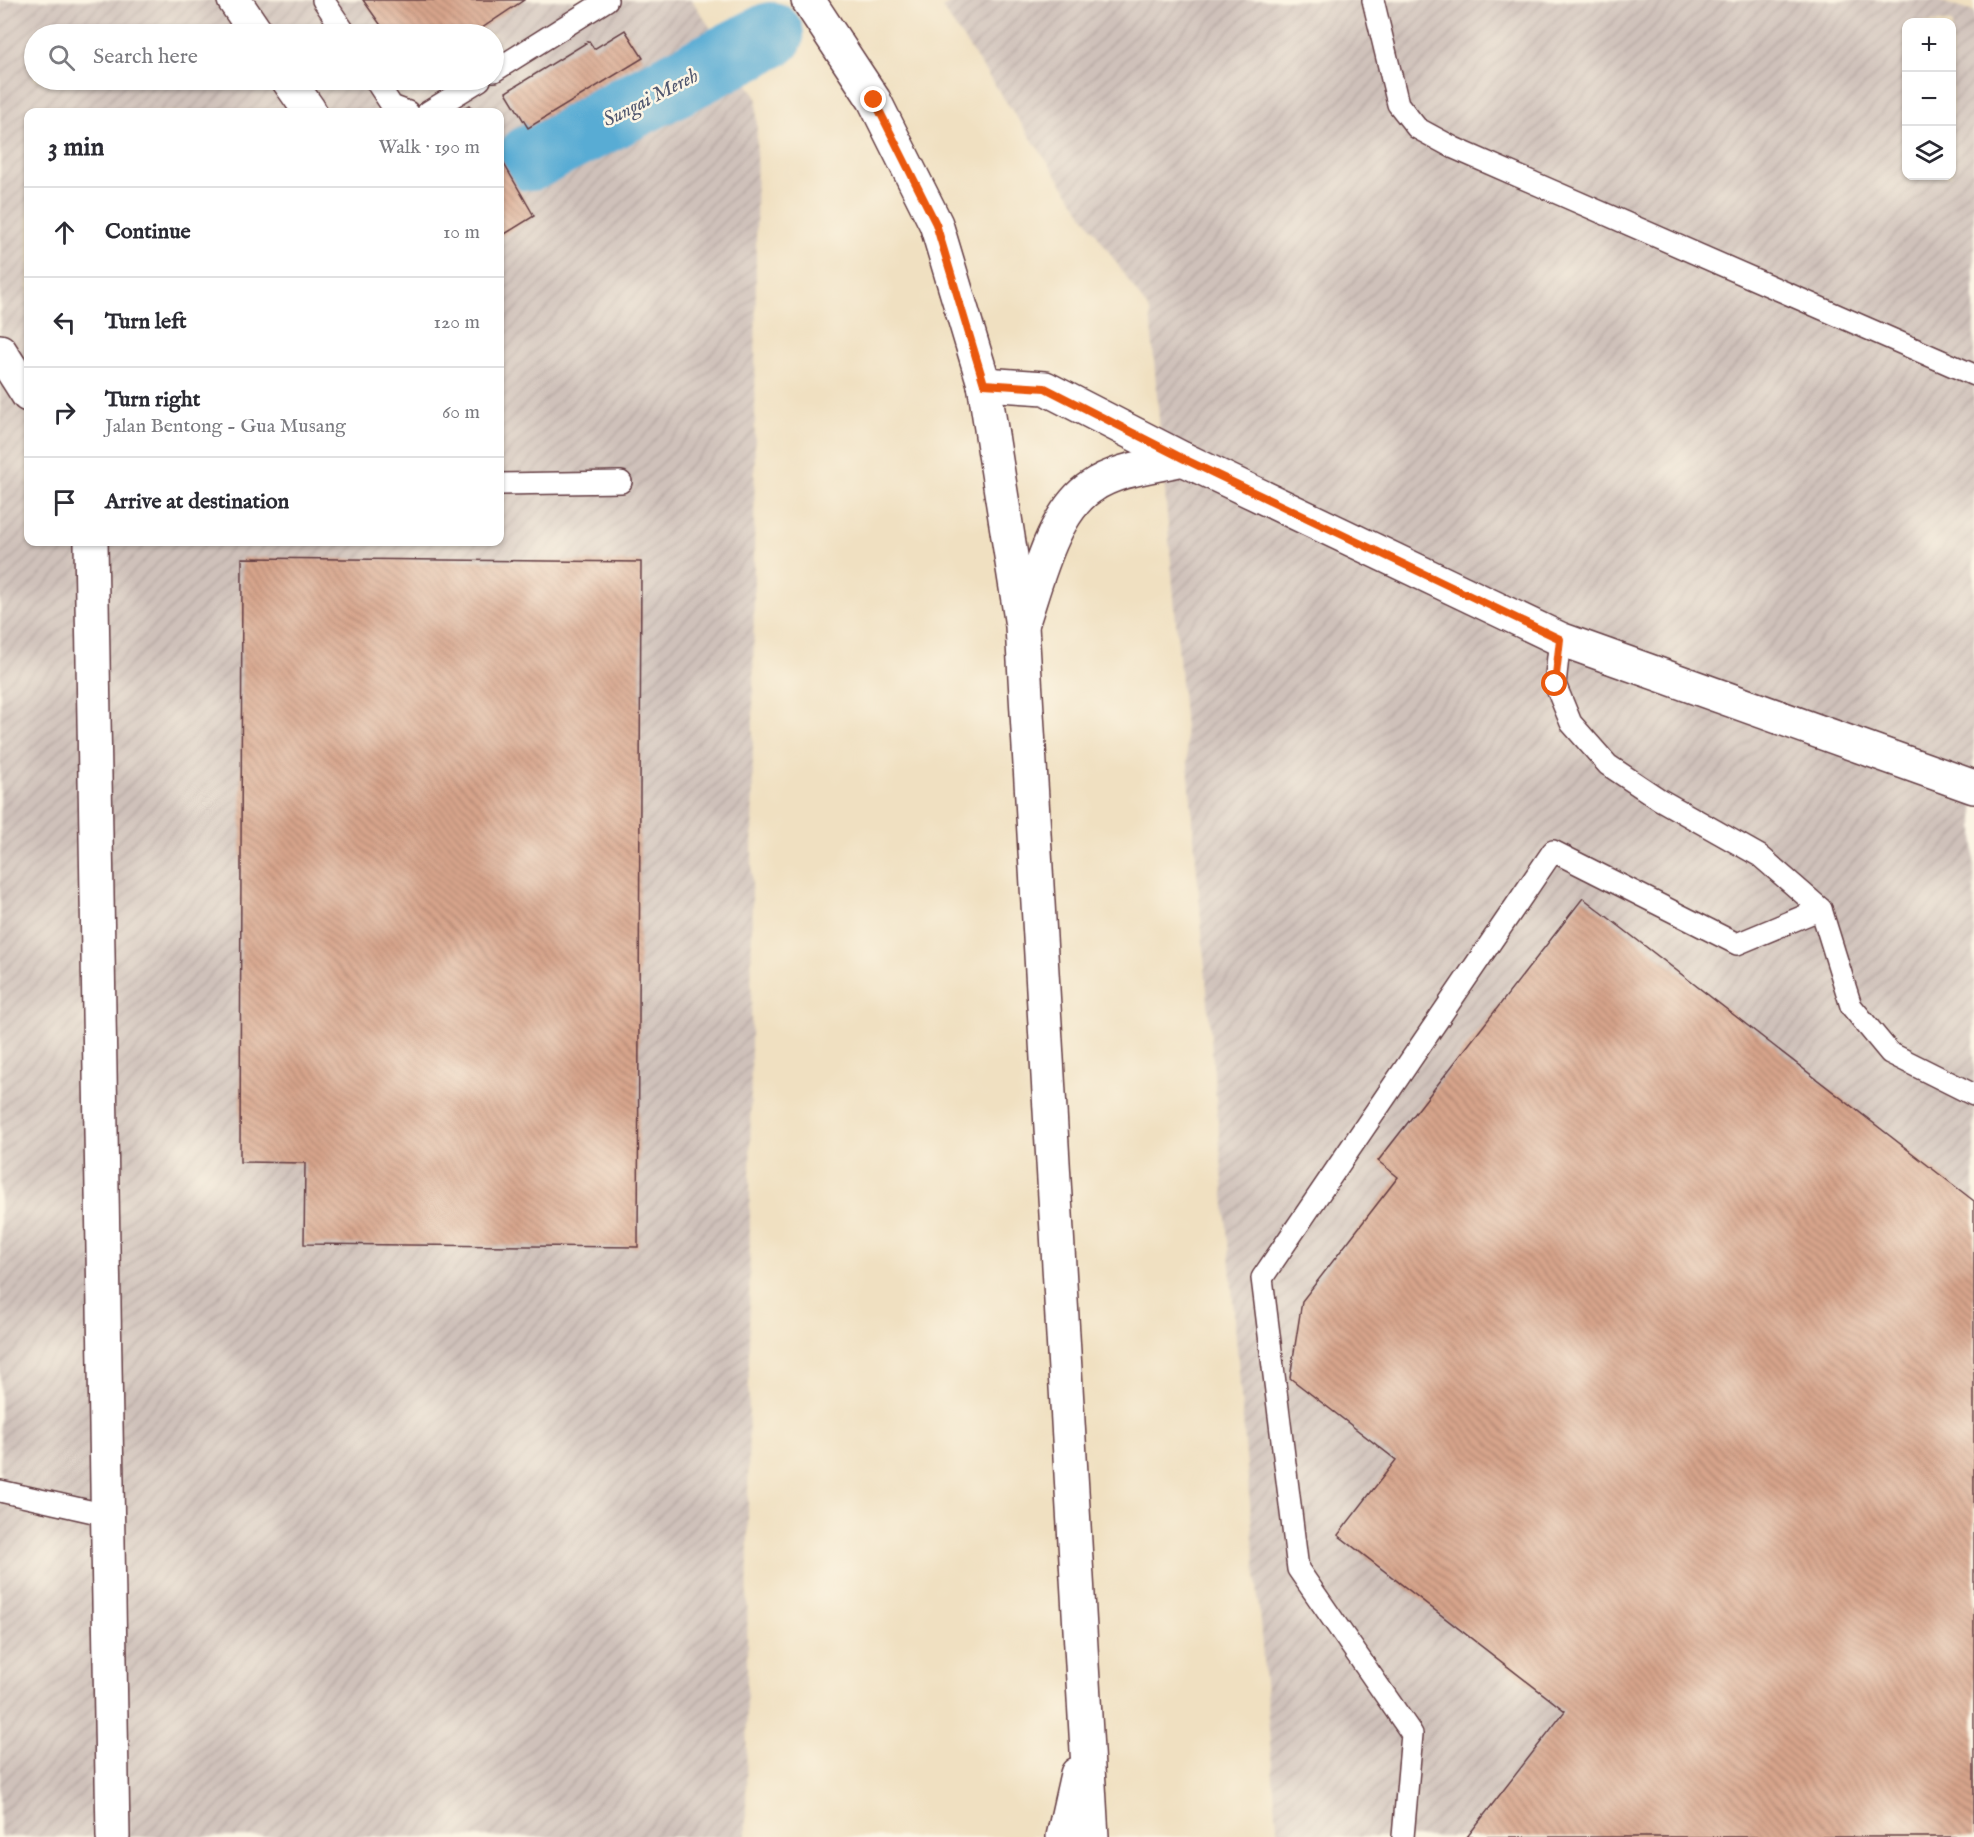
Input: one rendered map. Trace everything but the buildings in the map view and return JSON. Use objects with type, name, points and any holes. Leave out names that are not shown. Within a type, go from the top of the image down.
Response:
[{"type":"main road","points":[[234,0],[250,24]]},
{"type":"main road","points":[[808,0],[874,100],[936,224],[984,384],[1022,626],[1092,1837]]},
{"type":"main road","points":[[295,90],[308,108]]},
{"type":"main road","points":[[0,351],[24,388]]},
{"type":"main road","points":[[984,384],[1045,388],[1184,459],[1560,639],[1974,787]]},
{"type":"main road","points":[[1022,626],[1046,554],[1067,512],[1090,487],[1125,472],[1184,459]]},
{"type":"main road","points":[[91,546],[112,1837]]},
{"type":"main road","points":[[1063,1837],[1085,1741]]},
{"type":"lane","points":[[323,0],[339,24]]},
{"type":"lane","points":[[504,65],[607,0]]},
{"type":"lane","points":[[1373,0],[1398,104],[1417,128],[1454,148],[1974,375]]},
{"type":"lane","points":[[382,90],[392,106],[397,108]]},
{"type":"lane","points":[[434,108],[464,90]]},
{"type":"lane","points":[[504,484],[621,482]]},
{"type":"lane","points":[[1560,639],[1555,684],[1571,723],[1608,765],[1659,799],[1760,856],[1821,909],[1851,1006],[1890,1053],[1974,1095]]},
{"type":"lane","points":[[1403,1837],[1412,1734],[1298,1569],[1262,1278],[1553,851],[1737,944],[1821,909]]},
{"type":"lane","points":[[0,1491],[107,1515]]},
{"type":"shaded area","points":[[0,0],[692,0],[757,98],[746,1837],[0,1837]]},
{"type":"shaded area","points":[[955,0],[1936,0],[1974,12],[1974,1837],[1278,1837],[1150,312],[942,8]]},
{"type":"waterway","name":"Sungai Mereh","points":[[530,158],[771,35]]},
{"type":"route","points":[[874,100],[936,224],[984,384],[1045,388],[1184,459],[1560,639],[1555,684]]}]
